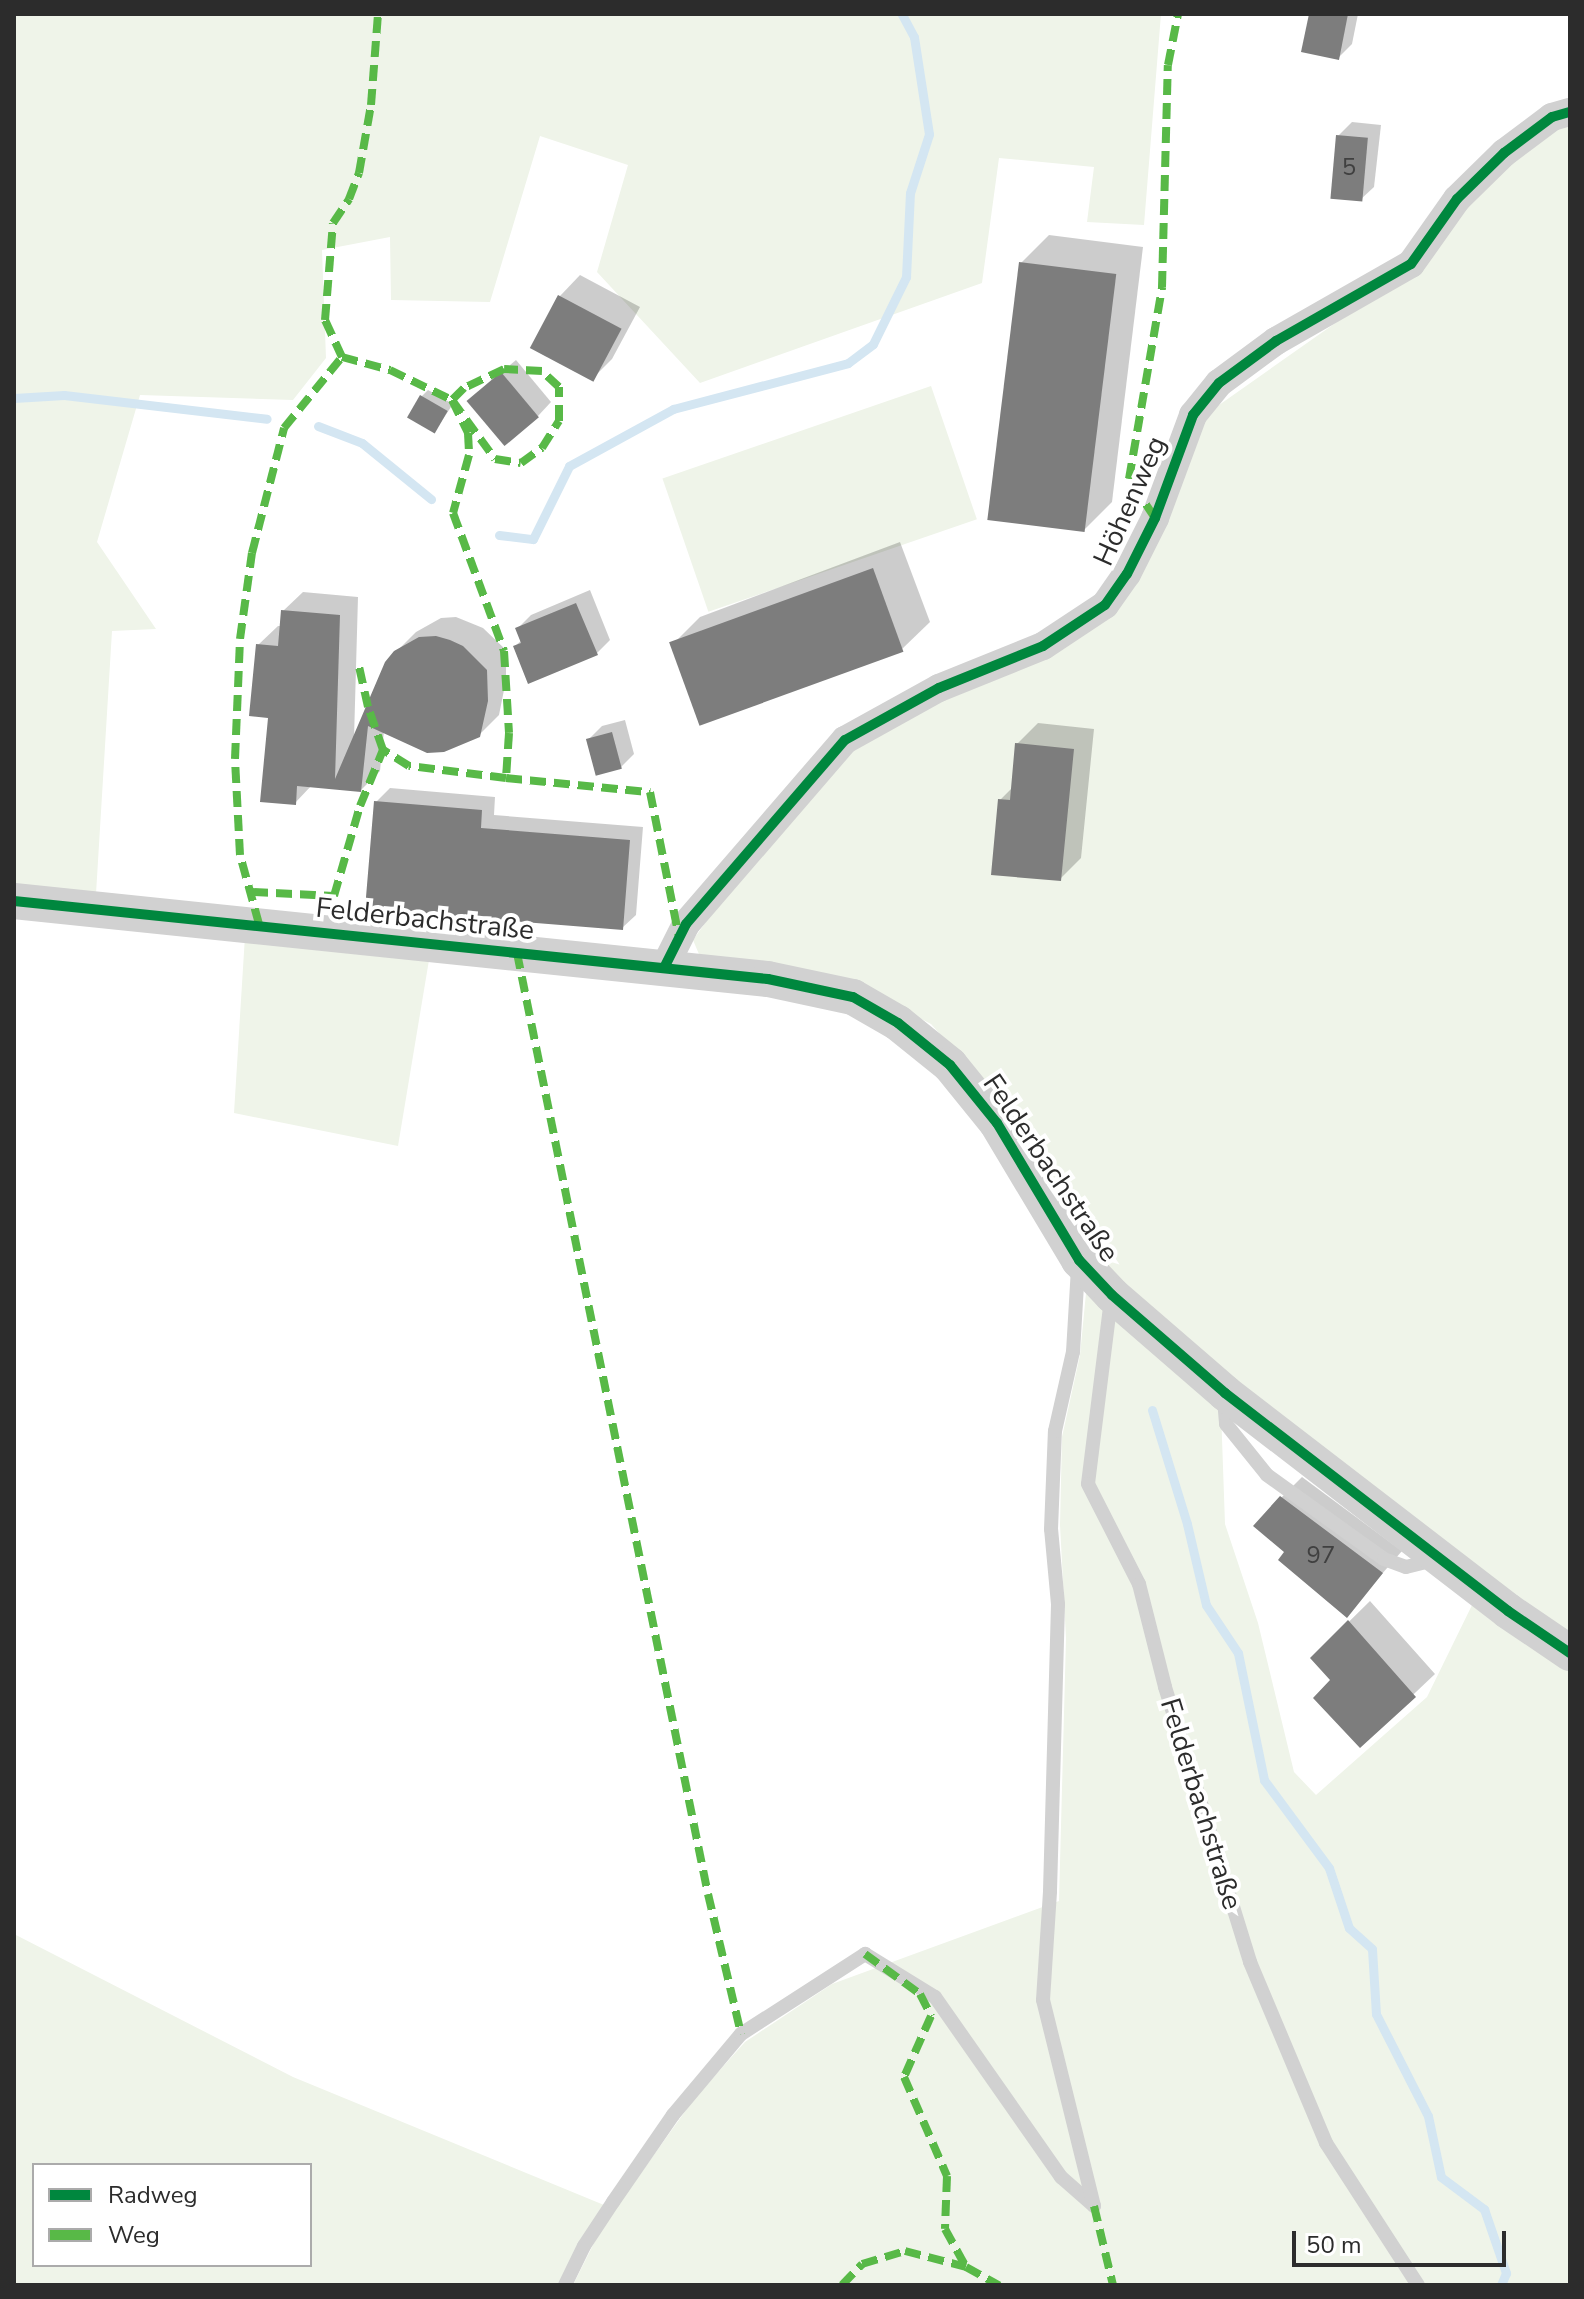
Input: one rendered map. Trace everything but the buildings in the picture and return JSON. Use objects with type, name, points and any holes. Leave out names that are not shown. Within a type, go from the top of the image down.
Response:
[{"type":"street","name":"Höhenweg","points":[[664,968],[686,924],[845,740],[939,688],[1043,646],[1105,605],[1127,574],[1155,518],[1193,415],[1219,383],[1276,341],[1411,264],[1457,199],[1504,153],[1552,117],[1570,112]]},
{"type":"street","name":"Felderbachstraße","points":[[14,901],[768,979],[853,997],[898,1023],[950,1065],[997,1123],[1079,1260],[1112,1295],[1225,1393],[1439,1558],[1570,1653]]},
{"type":"lane","points":[[565,2285],[584,2246],[621,2189],[673,2115],[741,2034],[865,1954],[935,1997],[1061,2177],[1094,2206],[1043,2000],[1050,1891],[1058,1604],[1051,1529],[1055,1431],[1073,1352],[1079,1260]]},
{"type":"lane","name":"Felderbachstraße","points":[[1112,1295],[1088,1484],[1139,1584],[1165,1687],[1250,1962],[1326,2143],[1418,2285]]},
{"type":"shaded area","points":[[14,14],[1161,14],[1144,225],[1087,222],[1094,167],[999,158],[982,283],[700,383],[597,272],[628,165],[540,136],[490,302],[391,300],[390,237],[322,250],[326,358],[293,400],[140,395],[97,542],[156,629],[112,631],[96,894],[14,889]]},
{"type":"shaded area","points":[[1570,119],[1570,1640],[1257,1401],[1097,1261],[977,1076],[931,1024],[856,985],[701,959],[693,940],[725,895],[855,749],[1118,605],[1202,417],[1344,317],[1506,158]]},
{"type":"shaded area","points":[[931,386],[977,519],[708,612],[662,478]]},
{"type":"shaded area","points":[[245,936],[429,960],[398,1146],[234,1113]]},
{"type":"shaded area","points":[[1086,1293],[1221,1410],[1225,1524],[1258,1623],[1294,1772],[1316,1795],[1427,1697],[1475,1599],[1570,1666],[1570,2285],[573,2285],[597,2237],[628,2191],[694,2099],[745,2042],[832,1984],[1059,1901],[1066,1638],[1060,1525],[1062,1437],[1080,1355]]},
{"type":"shaded area","points":[[14,1934],[293,2077],[604,2205],[560,2285],[14,2285]]},
{"type":"waterway","points":[[499,535],[533,539],[569,466],[673,409],[848,363],[873,344],[906,277],[910,193],[929,134],[914,37],[902,14]]},
{"type":"waterway","points":[[14,398],[64,395],[267,419]]},
{"type":"waterway","points":[[318,426],[362,443],[431,499]]},
{"type":"waterway","points":[[1152,1410],[1187,1524],[1206,1605],[1238,1653],[1264,1780],[1329,1868],[1349,1928],[1372,1949],[1376,2014],[1428,2116],[1441,2177],[1484,2209],[1506,2273],[1501,2285]]},
{"type":"marked path","points":[[342,357],[325,320],[333,223],[349,199],[359,173],[371,105],[378,14]]},
{"type":"marked path","points":[[1155,518],[1129,479],[1162,287],[1168,65],[1178,14]]},
{"type":"marked path","points":[[259,924],[240,855],[235,759],[240,639],[252,553],[284,428],[342,357],[390,370],[452,400],[495,459],[521,463],[542,448],[559,421],[559,387],[542,371],[504,369],[464,388],[452,400],[468,433],[469,455],[453,513],[504,651],[509,733],[506,778],[409,766],[383,750]]},
{"type":"marked path","points":[[252,892],[334,896],[360,806],[383,750],[368,707],[358,662]]},
{"type":"marked path","points":[[506,778],[650,792],[679,937]]},
{"type":"marked path","points":[[517,953],[708,1894],[741,2034]]},
{"type":"marked path","points":[[865,1954],[920,1994],[931,2016],[904,2077],[947,2176],[945,2229],[966,2267]]},
{"type":"marked path","points":[[1094,2206],[1113,2285]]},
{"type":"marked path","points":[[842,2285],[862,2264],[905,2251],[966,2267],[999,2285]]},
{"type":"cycle path","points":[[664,968],[686,924],[845,740],[939,688],[1043,646],[1105,605],[1127,574],[1155,518],[1193,415],[1219,383],[1276,341],[1411,264],[1457,199],[1504,153],[1552,117],[1570,112]]},
{"type":"cycle path","points":[[14,901],[768,979],[853,997],[898,1023],[950,1065],[997,1123],[1079,1260],[1112,1295],[1225,1393],[1508,1611],[1570,1653]]}]
